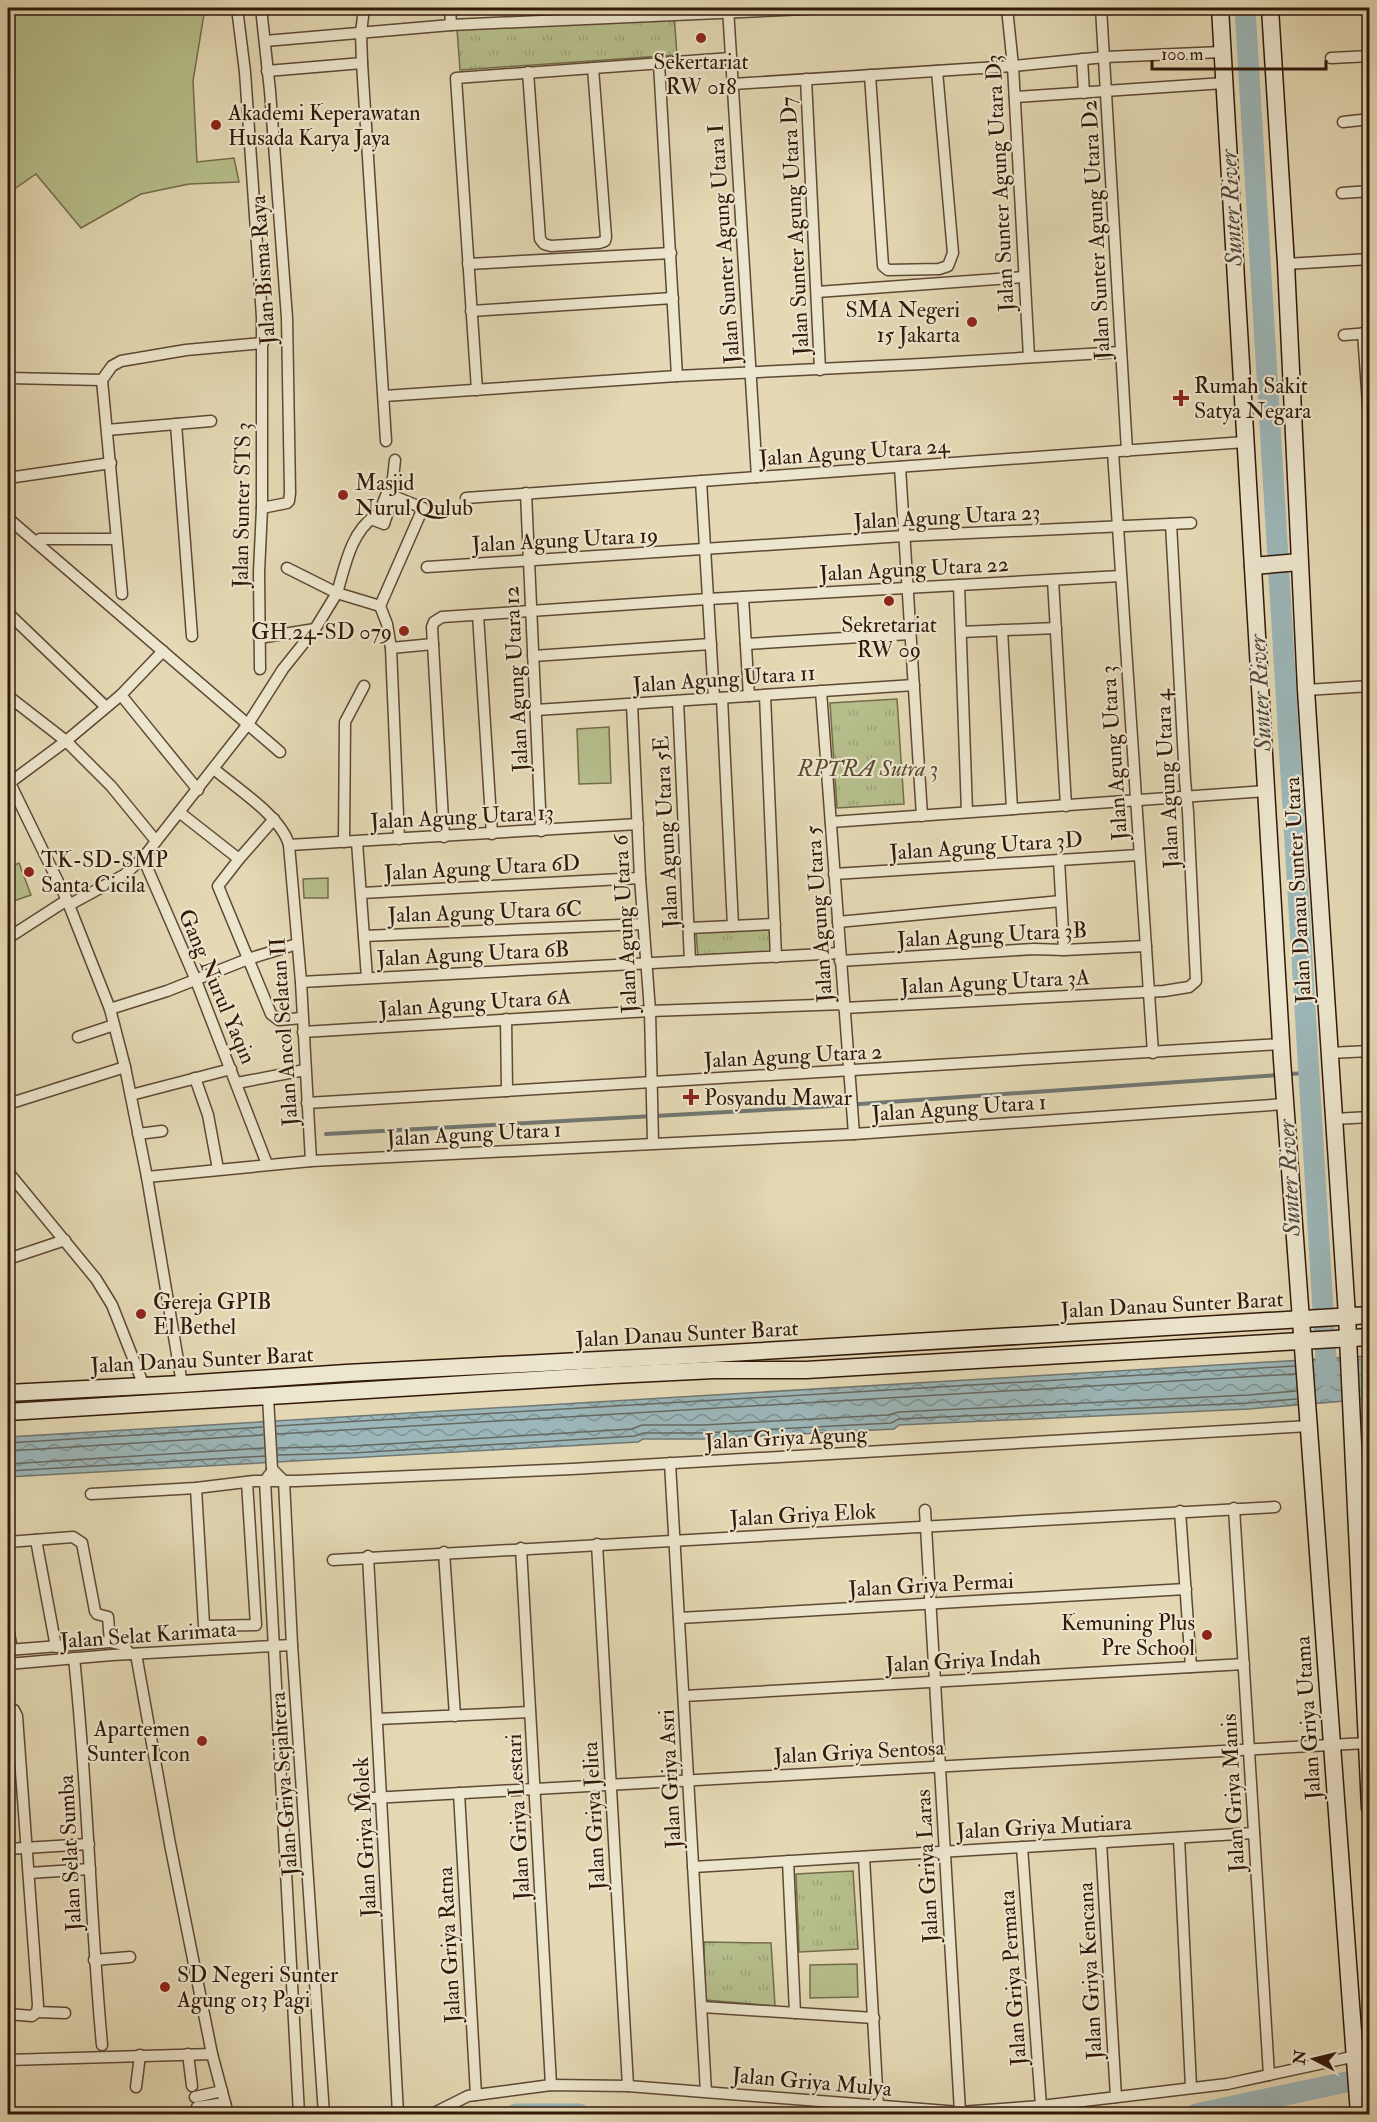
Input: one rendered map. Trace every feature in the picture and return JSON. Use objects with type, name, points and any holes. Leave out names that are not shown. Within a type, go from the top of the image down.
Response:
[{"type":"main road","name":"Jalan Danau Sunter Utara","points":[[1220,8],[1245,442],[1258,565],[1266,791],[1281,1052],[1306,1319]]},
{"type":"main road","name":"Jalan Danau Sunter Utara","points":[[1270,8],[1286,264],[1296,562],[1334,1119],[1340,1316],[1344,1343]]},
{"type":"main road","points":[[1258,565],[1296,562]]},
{"type":"main road","name":"Jalan Danau Sunter Barat","points":[[8,1412],[268,1405],[542,1371],[1010,1337],[1370,1315]]},
{"type":"main road","name":"Jalan Griya Utama","points":[[1306,1319],[1308,1340],[1304,1359],[1331,1745],[1359,2058],[1358,2110]]},
{"type":"main road","name":"Jalan Danau Sunter Barat","points":[[8,1393],[346,1373],[806,1370],[1308,1340],[1344,1343],[1370,1336]]},
{"type":"main road","points":[[1010,1337],[1012,1359]]},
{"type":"main road","points":[[1344,1343],[1352,1404],[1370,1808]]},
{"type":"street","name":"Jalan Sunter STS 3","points":[[237,8],[245,72],[263,343],[262,508],[259,572],[260,669]]},
{"type":"street","name":"Jalan Bisma Raya","points":[[261,8],[287,318],[291,493],[290,501],[287,503],[262,508]]},
{"type":"street","points":[[364,8],[361,33],[362,63],[387,441]]},
{"type":"street","points":[[450,8],[451,25]]},
{"type":"street","points":[[265,41],[451,25],[729,9],[828,8]]},
{"type":"street","name":"Jalan Sunter Agung Utara D3","points":[[1007,8],[1015,97],[1029,357]]},
{"type":"street","name":"Jalan Sunter Agung Utara D2","points":[[1101,8],[1127,451]]},
{"type":"street","name":"Jalan Sunter Agung Utara I","points":[[729,9],[757,477]]},
{"type":"street","points":[[733,84],[1013,66],[1105,57],[1222,52]]},
{"type":"street","points":[[1331,58],[1370,56]]},
{"type":"street","points":[[477,390],[456,78],[731,58]]},
{"type":"street","points":[[1082,59],[1084,93]]},
{"type":"street","points":[[267,71],[362,63]]},
{"type":"street","points":[[659,63],[677,376]]},
{"type":"street","points":[[528,72],[540,239],[544,244],[561,246],[599,243],[606,237],[593,68]]},
{"type":"street","points":[[870,75],[883,266],[888,270],[939,269],[948,266],[953,253],[937,71]]},
{"type":"street","name":"Jalan Sunter Agung Utara D7","points":[[806,79],[820,370]]},
{"type":"street","points":[[1015,97],[1224,83]]},
{"type":"street","points":[[1343,122],[1370,120]]},
{"type":"street","points":[[1342,193],[1370,191]]},
{"type":"street","points":[[468,264],[671,254]]},
{"type":"street","points":[[1286,264],[1370,259]]},
{"type":"street","points":[[817,292],[1024,277]]},
{"type":"street","points":[[471,311],[673,298]]},
{"type":"street","points":[[1344,334],[1366,333],[1370,432]]},
{"type":"street","points":[[122,594],[102,380],[112,366],[120,361],[263,343]]},
{"type":"street","points":[[384,396],[677,376],[1121,352]]},
{"type":"street","points":[[8,378],[102,380]]},
{"type":"street","name":"Jalan Sunter STS 3","points":[[107,430],[211,421]]},
{"type":"street","points":[[176,424],[192,636]]},
{"type":"street","name":"Jalan Agung Utara 24","points":[[466,498],[1245,442]]},
{"type":"street","name":"Jalan Agung Utara 3","points":[[1113,452],[1153,1053]]},
{"type":"street","points":[[8,938],[124,874],[143,858],[248,724],[283,669],[315,629],[337,593],[360,529],[379,514],[393,478],[395,460]]},
{"type":"street","points":[[8,478],[111,463]]},
{"type":"street","points":[[900,467],[922,816]]},
{"type":"street","points":[[701,482],[733,926]]},
{"type":"street","name":"Jalan Agung Utara 12","points":[[526,493],[541,831]]},
{"type":"street","points":[[372,519],[384,524],[393,496],[423,508],[380,606],[387,624],[391,648],[399,839]]},
{"type":"street","points":[[10,520],[280,752]]},
{"type":"street","name":"Jalan Agung Utara 23","points":[[705,550],[904,536],[1191,523]]},
{"type":"street","name":"Jalan Agung Utara 4","points":[[1149,992],[1189,987],[1196,981],[1171,524]]},
{"type":"street","points":[[40,539],[116,539]]},
{"type":"street","name":"Jalan Agung Utara 19","points":[[427,567],[705,550]]},
{"type":"street","points":[[287,568],[337,593],[380,606]]},
{"type":"street","name":"Jalan Agung Utara 22","points":[[433,644],[432,627],[434,622],[442,617],[708,599],[1121,576]]},
{"type":"street","points":[[1053,580],[1066,806]]},
{"type":"street","points":[[959,585],[967,812]]},
{"type":"street","points":[[743,597],[749,696]]},
{"type":"street","points":[[8,613],[106,707]]},
{"type":"street","points":[[478,615],[492,834]]},
{"type":"street","points":[[961,632],[1056,628]]},
{"type":"street","points":[[259,638],[315,629]]},
{"type":"street","points":[[1002,630],[1012,809]]},
{"type":"street","points":[[746,644],[910,634]]},
{"type":"street","points":[[391,648],[433,644],[444,837]]},
{"type":"street","points":[[533,656],[711,644]]},
{"type":"street","points":[[163,651],[121,695],[9,784],[68,903],[110,1009],[125,1067],[147,1177],[182,1384]]},
{"type":"street","name":"Jalan Agung Utara 11","points":[[536,710],[914,685]]},
{"type":"street","points":[[344,842],[345,722],[364,686]]},
{"type":"street","points":[[1306,690],[1370,686]]},
{"type":"street","name":"Jalan Agung Utara 5","points":[[821,691],[854,1134]]},
{"type":"street","points":[[121,695],[198,790]]},
{"type":"street","points":[[765,695],[776,957]]},
{"type":"street","points":[[8,696],[66,741],[111,786],[156,841]]},
{"type":"street","name":"Jalan Agung Utara 5E","points":[[678,701],[690,962]]},
{"type":"street","name":"Jalan Agung Utara 6","points":[[632,704],[640,878],[650,1011],[653,1138]]},
{"type":"street","name":"Jalan Ancol Selatan II","points":[[214,769],[274,819],[287,837],[289,845],[301,982],[304,1070],[311,1161]]},
{"type":"street","points":[[831,822],[1266,791]]},
{"type":"street","points":[[180,812],[239,859]]},
{"type":"street","points":[[274,819],[218,886],[274,1018],[279,1020],[302,1018]]},
{"type":"street","name":"Jalan Agung Utara 13","points":[[289,845],[638,824]]},
{"type":"street","points":[[357,842],[367,978]]},
{"type":"street","name":"Jalan Agung Utara 3D","points":[[834,874],[1139,855]]},
{"type":"street","name":"Gang Nurul Yaqin","points":[[143,858],[195,978],[267,1164]]},
{"type":"street","points":[[1059,860],[1064,950]]},
{"type":"street","name":"Jalan Agung Utara 6D","points":[[362,893],[640,878]]},
{"type":"street","points":[[838,922],[1062,901]]},
{"type":"street","name":"Jalan Agung Utara 6C","points":[[364,936],[643,924]]},
{"type":"street","points":[[689,928],[775,924]]},
{"type":"street","points":[[110,1009],[167,991],[195,978],[248,959],[297,944]]},
{"type":"street","name":"Jalan Agung Utara 3B","points":[[776,957],[840,957],[1146,946]]},
{"type":"street","name":"Jalan Agung Utara 6B","points":[[301,982],[776,957]]},
{"type":"street","name":"Jalan Agung Utara 3A","points":[[650,1011],[844,1006],[1149,992]]},
{"type":"street","name":"Jalan Agung Utara 6A","points":[[303,1032],[650,1011]]},
{"type":"street","points":[[506,1019],[507,1091]]},
{"type":"street","points":[[78,1037],[114,1025]]},
{"type":"street","points":[[1329,1057],[1370,1051]]},
{"type":"street","name":"Jalan Agung Utara 2","points":[[307,1103],[1153,1053],[1281,1052]]},
{"type":"street","points":[[8,1104],[125,1067]]},
{"type":"street","points":[[131,1095],[231,1069]]},
{"type":"street","points":[[237,1083],[304,1070]]},
{"type":"street","points":[[195,1078],[208,1115],[218,1169]]},
{"type":"street","name":"Jalan Agung Utara 1","points":[[311,1161],[653,1138],[854,1134],[1285,1098]]},
{"type":"street","points":[[1334,1119],[1370,1117]]},
{"type":"street","points":[[138,1134],[162,1131]]},
{"type":"street","points":[[147,1177],[311,1161]]},
{"type":"street","points":[[8,1172],[96,1279],[112,1305],[144,1386]]},
{"type":"street","points":[[8,1260],[65,1240]]},
{"type":"street","points":[[91,1494],[196,1488],[265,1481],[272,1466],[268,1405]]},
{"type":"street","name":"Jalan Griya Agung","points":[[265,1481],[670,1463],[1309,1419]]},
{"type":"street","name":"Jalan Griya Asri","points":[[670,1463],[706,2092]]},
{"type":"street","points":[[272,1466],[284,1481]]},
{"type":"street","name":"Jalan Griya Sejahtera","points":[[265,1481],[299,2115]]},
{"type":"street","name":"Jalan Griya Sejahtera","points":[[284,1481],[292,1645],[324,2115]]},
{"type":"street","points":[[196,1488],[204,1625],[256,1625],[247,1482]]},
{"type":"street","name":"Jalan Griya Elok","points":[[333,1560],[444,1552],[926,1527],[1180,1510],[1275,1507]]},
{"type":"street","name":"Jalan Griya Manis","points":[[1234,1508],[1269,2075]]},
{"type":"street","name":"Jalan Griya Laras","points":[[925,1510],[960,2112]]},
{"type":"street","points":[[1180,1510],[1191,1667]]},
{"type":"street","points":[[8,1542],[73,1538],[82,1543],[95,1611],[97,1614],[108,1617],[110,1642]]},
{"type":"street","points":[[36,1540],[56,1647]]},
{"type":"street","name":"Jalan Griya Jelita","points":[[597,1544],[628,2086]]},
{"type":"street","name":"Jalan Griya Lestari","points":[[521,1548],[551,2085]]},
{"type":"street","points":[[444,1552],[455,1716]]},
{"type":"street","name":"Jalan Griya Molek","points":[[368,1557],[398,2115]]},
{"type":"street","name":"Jalan Griya Permai","points":[[679,1618],[1186,1590]]},
{"type":"street","points":[[8,1628],[10,1650],[110,1642],[123,1645],[133,1654],[212,2054],[228,2115]]},
{"type":"street","name":"Jalan Selat Karimata","points":[[8,1664],[292,1645]]},
{"type":"street","name":"Jalan Selat Sumba","points":[[74,1658],[89,1844],[94,1960],[102,2045]]},
{"type":"street","name":"Jalan Griya Indah","points":[[684,1696],[1244,1664]]},
{"type":"street","points":[[8,1710],[14,1710],[16,1716],[29,1873],[37,2012]]},
{"type":"street","points":[[377,1719],[531,1712]]},
{"type":"street","name":"Jalan Griya Sentosa","points":[[354,1799],[1331,1745],[1368,1731]]},
{"type":"street","name":"Jalan Griya Ratna","points":[[459,1792],[476,2095]]},
{"type":"street","name":"Jalan Griya Mutiara","points":[[693,1867],[1254,1833]]},
{"type":"street","points":[[1179,1838],[1191,2087]]},
{"type":"street","name":"Jalan Griya Kencana","points":[[1101,1842],[1116,2097]]},
{"type":"street","points":[[8,1850],[89,1844]]},
{"type":"street","name":"Jalan Griya Permata","points":[[1022,1847],[1041,2106]]},
{"type":"street","points":[[864,1857],[878,2106]]},
{"type":"street","points":[[788,1861],[795,2013]]},
{"type":"street","points":[[29,1873],[90,1869]]},
{"type":"street","points":[[94,1960],[130,1957]]},
{"type":"street","points":[[702,2007],[874,2018]]},
{"type":"street","points":[[8,2014],[32,2016],[37,2012],[64,2013]]},
{"type":"street","points":[[188,2054],[195,2097]]},
{"type":"street","points":[[8,2060],[212,2054]]},
{"type":"street","points":[[136,2087],[140,2055]]},
{"type":"street","name":"Jalan Griya Mulya","points":[[432,2115],[468,2096],[551,2085],[628,2086],[960,2112],[1041,2106],[1227,2084],[1359,2058]]},
{"type":"street","points":[[195,2097],[222,2091]]},
{"type":"street","points":[[195,2097],[225,2103]]},
{"type":"green space","points":[[8,8],[205,8],[193,81],[197,162],[234,158],[239,182],[189,184],[141,194],[81,228],[36,174],[10,192],[8,188]]},
{"type":"green space","points":[[674,14],[677,55],[460,70],[457,29]]},
{"type":"green space","name":"RPTRA Sutra 3","points":[[897,699],[904,804],[837,808],[830,703]]},
{"type":"green space","points":[[609,727],[611,783],[579,784],[577,729]]},
{"type":"green space","points":[[19,863],[31,895],[8,903],[8,868]]},
{"type":"green space","points":[[328,878],[328,898],[304,898],[303,879]]},
{"type":"green space","points":[[770,928],[771,954],[698,958],[696,932]]},
{"type":"green space","points":[[853,1871],[858,1949],[799,1952],[796,1874]]},
{"type":"green space","points":[[704,1942],[771,1943],[775,2006],[705,2000]]},
{"type":"green space","points":[[857,1964],[858,1997],[810,1998],[810,1965]]},
{"type":"water","points":[[1369,1356],[1369,1399],[1249,1409],[899,1425],[894,1429],[703,1439],[643,1439],[638,1442],[8,1477],[8,1437]]},
{"type":"waterway","name":"Sunter River","points":[[1245,8],[1327,1376]]},
{"type":"waterway","points":[[1288,1074],[1309,1073]]},
{"type":"waterway","points":[[326,1134],[817,1107],[1278,1075]]},
{"type":"waterway","points":[[1196,2114],[1370,2077]]},
{"type":"waterway","points":[[516,2114],[579,2114]]},
{"type":"place","name":"Sekertariat RW 018","points":[[701,38]]},
{"type":"place","name":"Akademi Keperawatan Husada Karya Jaya","points":[[216,125]]},
{"type":"place","name":"SMA Negeri 15 Jakarta","points":[[972,322]]},
{"type":"place","name":"Rumah Sakit Satya Negara","points":[[1181,398]]},
{"type":"place","name":"Masjid Nurul Qulub","points":[[343,495]]},
{"type":"place","name":"Sekretariat RW 09","points":[[889,601]]},
{"type":"place","name":"GH 24-SD 079","points":[[404,631]]},
{"type":"place","name":"TK-SD-SMP Santa Cicila","points":[[29,872]]},
{"type":"place","name":"Posyandu Mawar","points":[[691,1097]]},
{"type":"place","name":"Gereja GPIB El Bethel","points":[[141,1314]]},
{"type":"place","name":"Kemuning Plus Pre School","points":[[1207,1635]]},
{"type":"place","name":"Apartemen Sunter Icon","points":[[202,1741]]},
{"type":"place","name":"SD Negeri Sunter Agung 013 Pagi","points":[[165,1987]]}]
